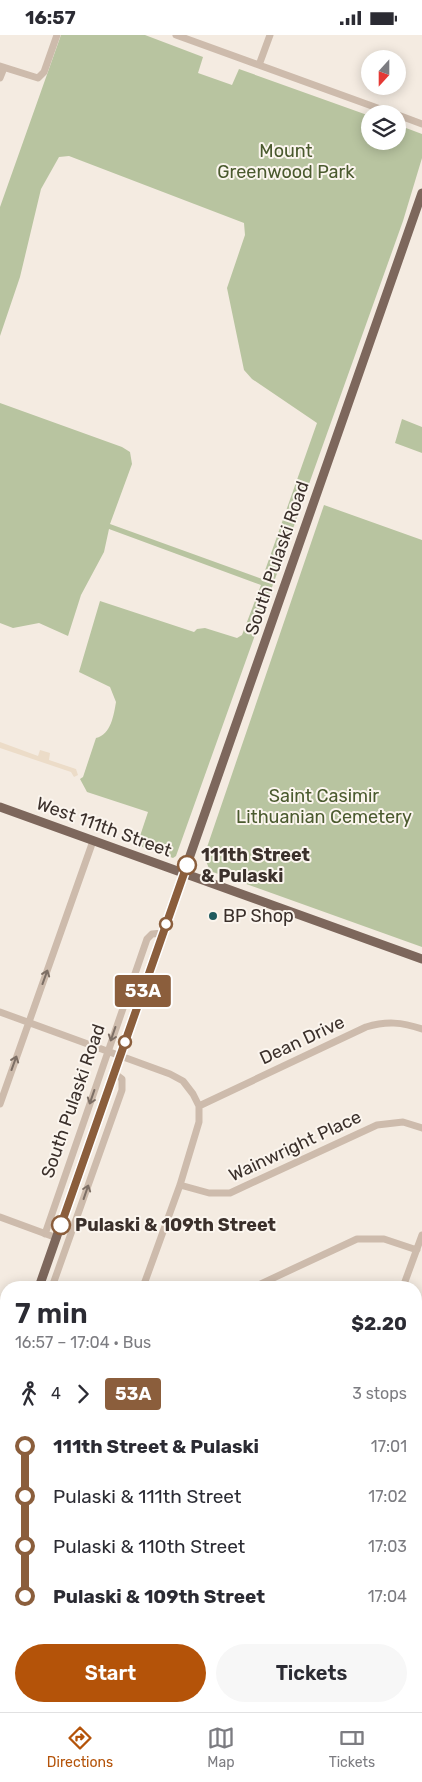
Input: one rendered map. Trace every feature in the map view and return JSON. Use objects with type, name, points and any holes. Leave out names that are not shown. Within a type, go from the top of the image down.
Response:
[{"type":"main road","name":"South Pulaski Road","points":[[41,1281],[422,193]]},
{"type":"main road","name":"West 111th Street","points":[[0,807],[422,959]]},
{"type":"street","points":[[0,78],[2,67],[38,78],[44,71],[57,35]]},
{"type":"street","points":[[176,35],[369,105]]},
{"type":"street","points":[[259,65],[270,35]]},
{"type":"street","points":[[406,118],[422,124]]},
{"type":"street","points":[[0,1104],[93,841]]},
{"type":"street","name":"South Pulaski Road","points":[[45,1233],[146,939],[152,934],[163,933]]},
{"type":"street","points":[[0,1012],[120,1055],[183,1081],[194,1093],[199,1106],[200,1122],[180,1185],[145,1281]]},
{"type":"street","name":"Dean Drive","points":[[199,1106],[366,1027],[386,1022],[404,1023],[422,1029]]},
{"type":"street","name":"South Pulaski Road","points":[[54,1281],[122,1090],[122,1079],[114,1073]]},
{"type":"street","name":"Wainwright Place","points":[[180,1185],[209,1193],[230,1193],[377,1125],[403,1122],[422,1128]]},
{"type":"street","points":[[0,1217],[57,1238]]},
{"type":"street","points":[[406,1281],[422,1235]]},
{"type":"street","points":[[267,1281],[357,1239],[384,1239],[417,1250]]},
{"type":"green space","name":"Mount Greenwood Park","points":[[61,35],[145,35],[203,57],[198,73],[232,85],[239,69],[361,113],[361,150],[406,150],[406,128],[422,134],[422,158],[403,221],[176,856],[173,858],[137,845],[148,812],[87,792],[80,779],[83,777],[96,738],[105,733],[111,723],[116,702],[110,687],[79,672],[100,601],[194,632],[197,629],[205,628],[237,638],[242,635],[261,585],[109,529],[104,552],[81,595],[68,636],[39,623],[13,628],[0,623],[0,403],[122,447],[130,452],[132,464],[110,524],[262,579],[317,423],[252,379],[244,370],[227,288],[245,235],[244,223],[69,156],[59,157],[41,189],[20,277],[0,336],[0,207]]},
{"type":"green space","points":[[402,419],[422,427],[422,453],[395,443]]},
{"type":"green space","name":"Saint Casimir Lithuanian Cemetery","points":[[324,505],[422,540],[422,947],[210,871],[204,856]]},
{"type":"shaded area","points":[[0,742],[38,756],[40,750],[50,753],[49,760],[76,769],[78,775],[74,777],[71,772],[0,748]]},
{"type":"bus line","name":"53A","points":[[61,1225],[187,865]]},
{"type":"place","name":"111th Street & Pulaski","points":[[187,865]]},
{"type":"place","name":"BP Shop","points":[[213,916]]},
{"type":"place","name":"Pulaski & 109th Street","points":[[61,1225]]}]
